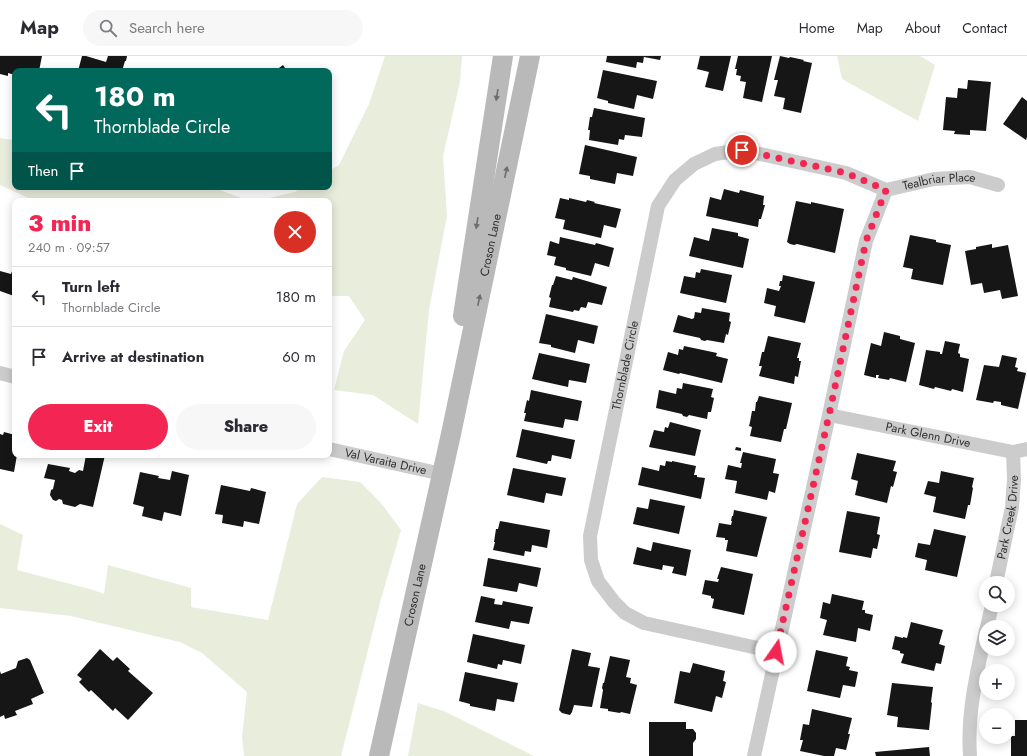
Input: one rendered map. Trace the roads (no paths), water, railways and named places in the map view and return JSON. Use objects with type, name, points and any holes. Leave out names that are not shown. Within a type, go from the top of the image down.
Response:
[{"type":"main road","name":"Croson Lane","points":[[451,434],[458,348],[503,56]]},
{"type":"main road","name":"Croson Lane","points":[[379,756],[451,434],[530,56]]},
{"type":"street","name":"Thornblade Circle","points":[[776,652],[644,623],[625,613],[614,602],[598,581],[591,560],[590,536],[658,206],[675,180],[694,164],[715,154],[742,150],[846,173],[886,190]]},
{"type":"street","name":"Tealbriar Place","points":[[754,756],[866,241],[886,190],[934,179],[970,177],[998,185]]},
{"type":"street","points":[[0,373],[12,376]]},
{"type":"street","name":"Park Glenn Drive","points":[[829,415],[1020,451]]},
{"type":"street","name":"Val Varaita Drive","points":[[332,450],[442,474]]},
{"type":"street","name":"Park Creek Drive","points":[[997,576],[1012,507],[1014,478],[1020,451]]},
{"type":"street","points":[[970,756],[969,742],[971,708],[980,656]]}]
